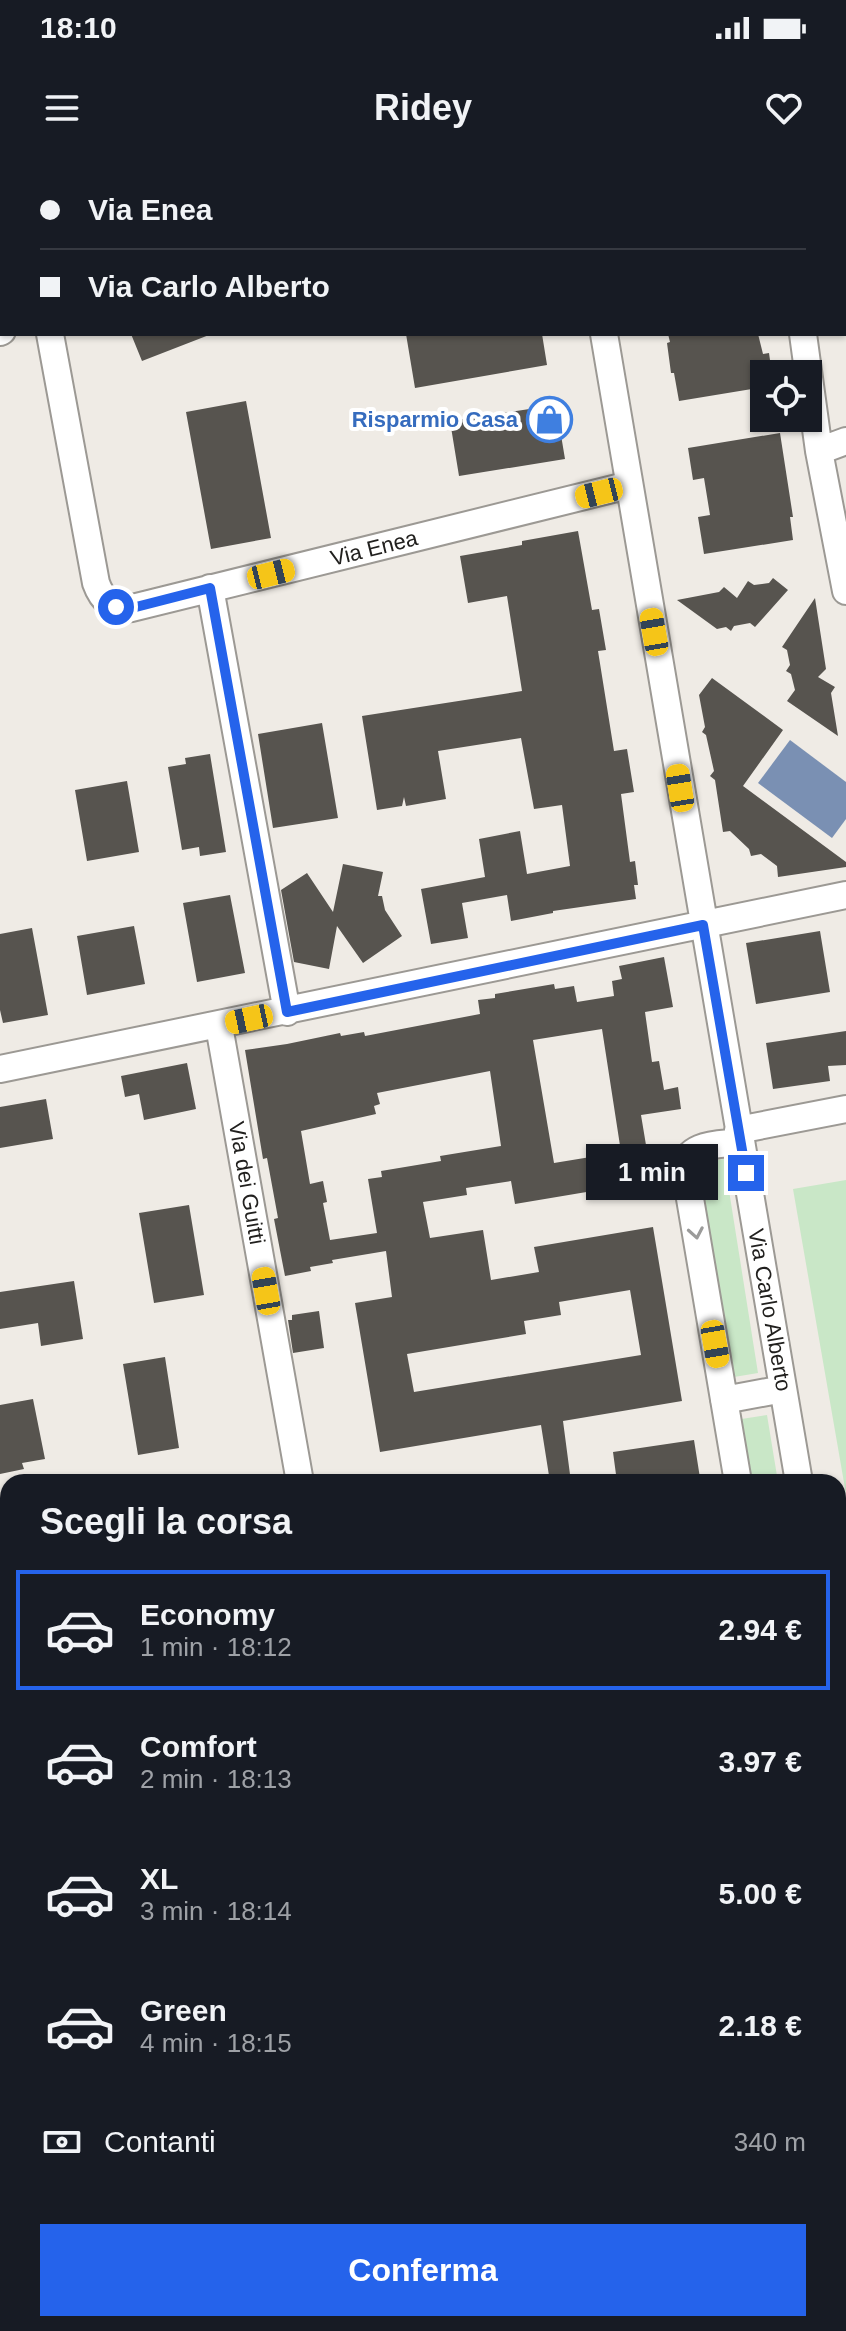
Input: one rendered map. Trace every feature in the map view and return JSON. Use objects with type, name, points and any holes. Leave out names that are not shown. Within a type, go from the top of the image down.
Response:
[{"type":"street","name":"Via Enea","points":[[50,336],[96,583],[109,604],[124,609],[629,485]]},
{"type":"street","name":"Via Carlo Alberto","points":[[604,336],[798,1474]]},
{"type":"street","points":[[803,336],[819,451],[843,562],[846,591]]},
{"type":"street","points":[[819,451],[846,441]]},
{"type":"street","points":[[210,588],[287,1012]]},
{"type":"street","points":[[0,1069],[846,895]]},
{"type":"street","name":"Via dei Guitti","points":[[219,1026],[299,1474]]},
{"type":"street","points":[[737,1474],[686,1162],[688,1155],[739,1136],[846,1109]]},
{"type":"street","points":[[724,1400],[783,1389]]},
{"type":"green space","points":[[724,1159],[758,1373],[728,1378],[694,1163]]},
{"type":"green space","points":[[846,1180],[846,1474],[843,1474],[793,1189]]},
{"type":"green space","points":[[767,1415],[777,1474],[744,1474],[735,1420]]},
{"type":"water","points":[[790,740],[846,782],[846,819],[832,838],[758,783]]},
{"type":"building","points":[[132,336],[206,336],[142,361]]},
{"type":"building","points":[[406,336],[542,336],[547,365],[415,388]]},
{"type":"building","points":[[668,336],[758,336],[763,354],[769,353],[770,360],[750,360],[750,389],[679,401],[667,343],[670,342]]},
{"type":"building","points":[[246,401],[271,538],[211,549],[186,412]]},
{"type":"building","points":[[556,405],[565,459],[459,476],[450,421]]},
{"type":"building","points":[[780,433],[793,517],[790,517],[793,540],[704,554],[698,517],[710,515],[704,478],[693,480],[688,448]]},
{"type":"building","points":[[578,531],[592,610],[599,609],[606,650],[598,651],[614,751],[627,749],[634,792],[621,794],[630,862],[635,861],[636,899],[553,911],[511,921],[507,895],[462,903],[468,938],[431,944],[421,889],[485,877],[479,839],[520,831],[527,874],[570,866],[562,805],[534,809],[521,738],[438,751],[446,799],[406,806],[404,797],[402,806],[377,810],[362,716],[522,691],[507,596],[468,603],[460,556]]},
{"type":"building","points":[[773,578],[788,590],[755,627],[750,623],[734,626],[731,631],[726,627],[717,629],[677,600],[719,592],[724,587],[737,598],[748,581],[754,585],[769,583]]},
{"type":"building","points":[[815,598],[826,669],[818,677],[835,687],[831,693],[838,736],[787,701],[795,690],[791,674],[786,671],[790,665],[787,650],[782,647]]},
{"type":"building","points":[[712,678],[783,730],[743,786],[846,862],[846,867],[778,877],[777,866],[761,854],[751,856],[749,849],[730,831],[723,832],[715,780],[710,776],[714,771],[706,735],[702,732],[705,727],[699,695]]},
{"type":"building","points":[[322,723],[338,818],[273,828],[258,734]]},
{"type":"building","points":[[210,754],[226,852],[200,856],[199,847],[182,850],[168,767],[186,764],[185,758]]},
{"type":"building","points":[[127,781],[139,852],[87,861],[75,790]]},
{"type":"building","points":[[343,864],[383,872],[378,896],[382,896],[385,910],[402,936],[363,963],[337,926],[329,969],[294,962],[281,890],[307,873],[333,912]]},
{"type":"building","points":[[230,895],[245,973],[197,982],[183,903]]},
{"type":"building","points":[[134,926],[145,984],[87,995],[77,936]]},
{"type":"building","points":[[32,928],[48,1015],[3,1023],[0,1010],[0,934]]},
{"type":"building","points":[[820,931],[830,992],[756,1004],[746,943]]},
{"type":"building","points":[[664,957],[673,1007],[645,1012],[652,1062],[659,1061],[664,1090],[678,1087],[681,1109],[641,1115],[652,1181],[515,1204],[511,1181],[466,1188],[467,1195],[423,1202],[430,1238],[483,1230],[491,1280],[539,1272],[534,1247],[653,1227],[682,1401],[563,1421],[570,1474],[549,1474],[541,1425],[380,1452],[355,1303],[392,1297],[386,1251],[332,1260],[333,1263],[310,1267],[311,1271],[285,1276],[274,1219],[278,1218],[267,1158],[263,1159],[245,1050],[340,1033],[341,1036],[364,1032],[365,1036],[480,1014],[478,1000],[554,984],[555,989],[574,986],[577,1002],[614,996],[612,981],[622,979],[619,966]],"holes":[[[602,1029],[621,1152],[554,1163],[533,1040]],[[490,1071],[501,1146],[440,1156],[441,1161],[381,1171],[382,1177],[368,1179],[377,1233],[330,1240],[323,1203],[327,1202],[323,1181],[310,1184],[301,1131],[376,1114],[374,1106],[380,1104],[377,1093]],[[630,1290],[641,1355],[414,1392],[407,1354],[526,1334],[524,1321],[561,1315],[559,1302]]]},
{"type":"building","points":[[846,1031],[846,1065],[828,1066],[830,1081],[773,1089],[766,1043]]},
{"type":"building","points":[[187,1063],[196,1109],[144,1120],[139,1094],[125,1097],[121,1076]]},
{"type":"building","points":[[46,1099],[53,1139],[0,1148],[0,1107]]},
{"type":"building","points":[[189,1205],[204,1295],[154,1303],[139,1213]]},
{"type":"building","points":[[74,1281],[83,1339],[41,1346],[38,1323],[0,1329],[0,1292]]},
{"type":"building","points":[[319,1311],[324,1348],[293,1353],[288,1320],[292,1320],[292,1315]]},
{"type":"building","points":[[165,1357],[179,1448],[138,1455],[123,1364]]},
{"type":"building","points":[[33,1399],[45,1459],[22,1463],[24,1469],[0,1474],[0,1405]]},
{"type":"building","points":[[694,1440],[699,1474],[616,1474],[613,1452]]},
{"type":"place","name":"Risparmio Casa","points":[[549,419]]},
{"type":"route","points":[[116,607],[132,608],[210,588],[287,1012],[703,925],[746,1173]]}]
